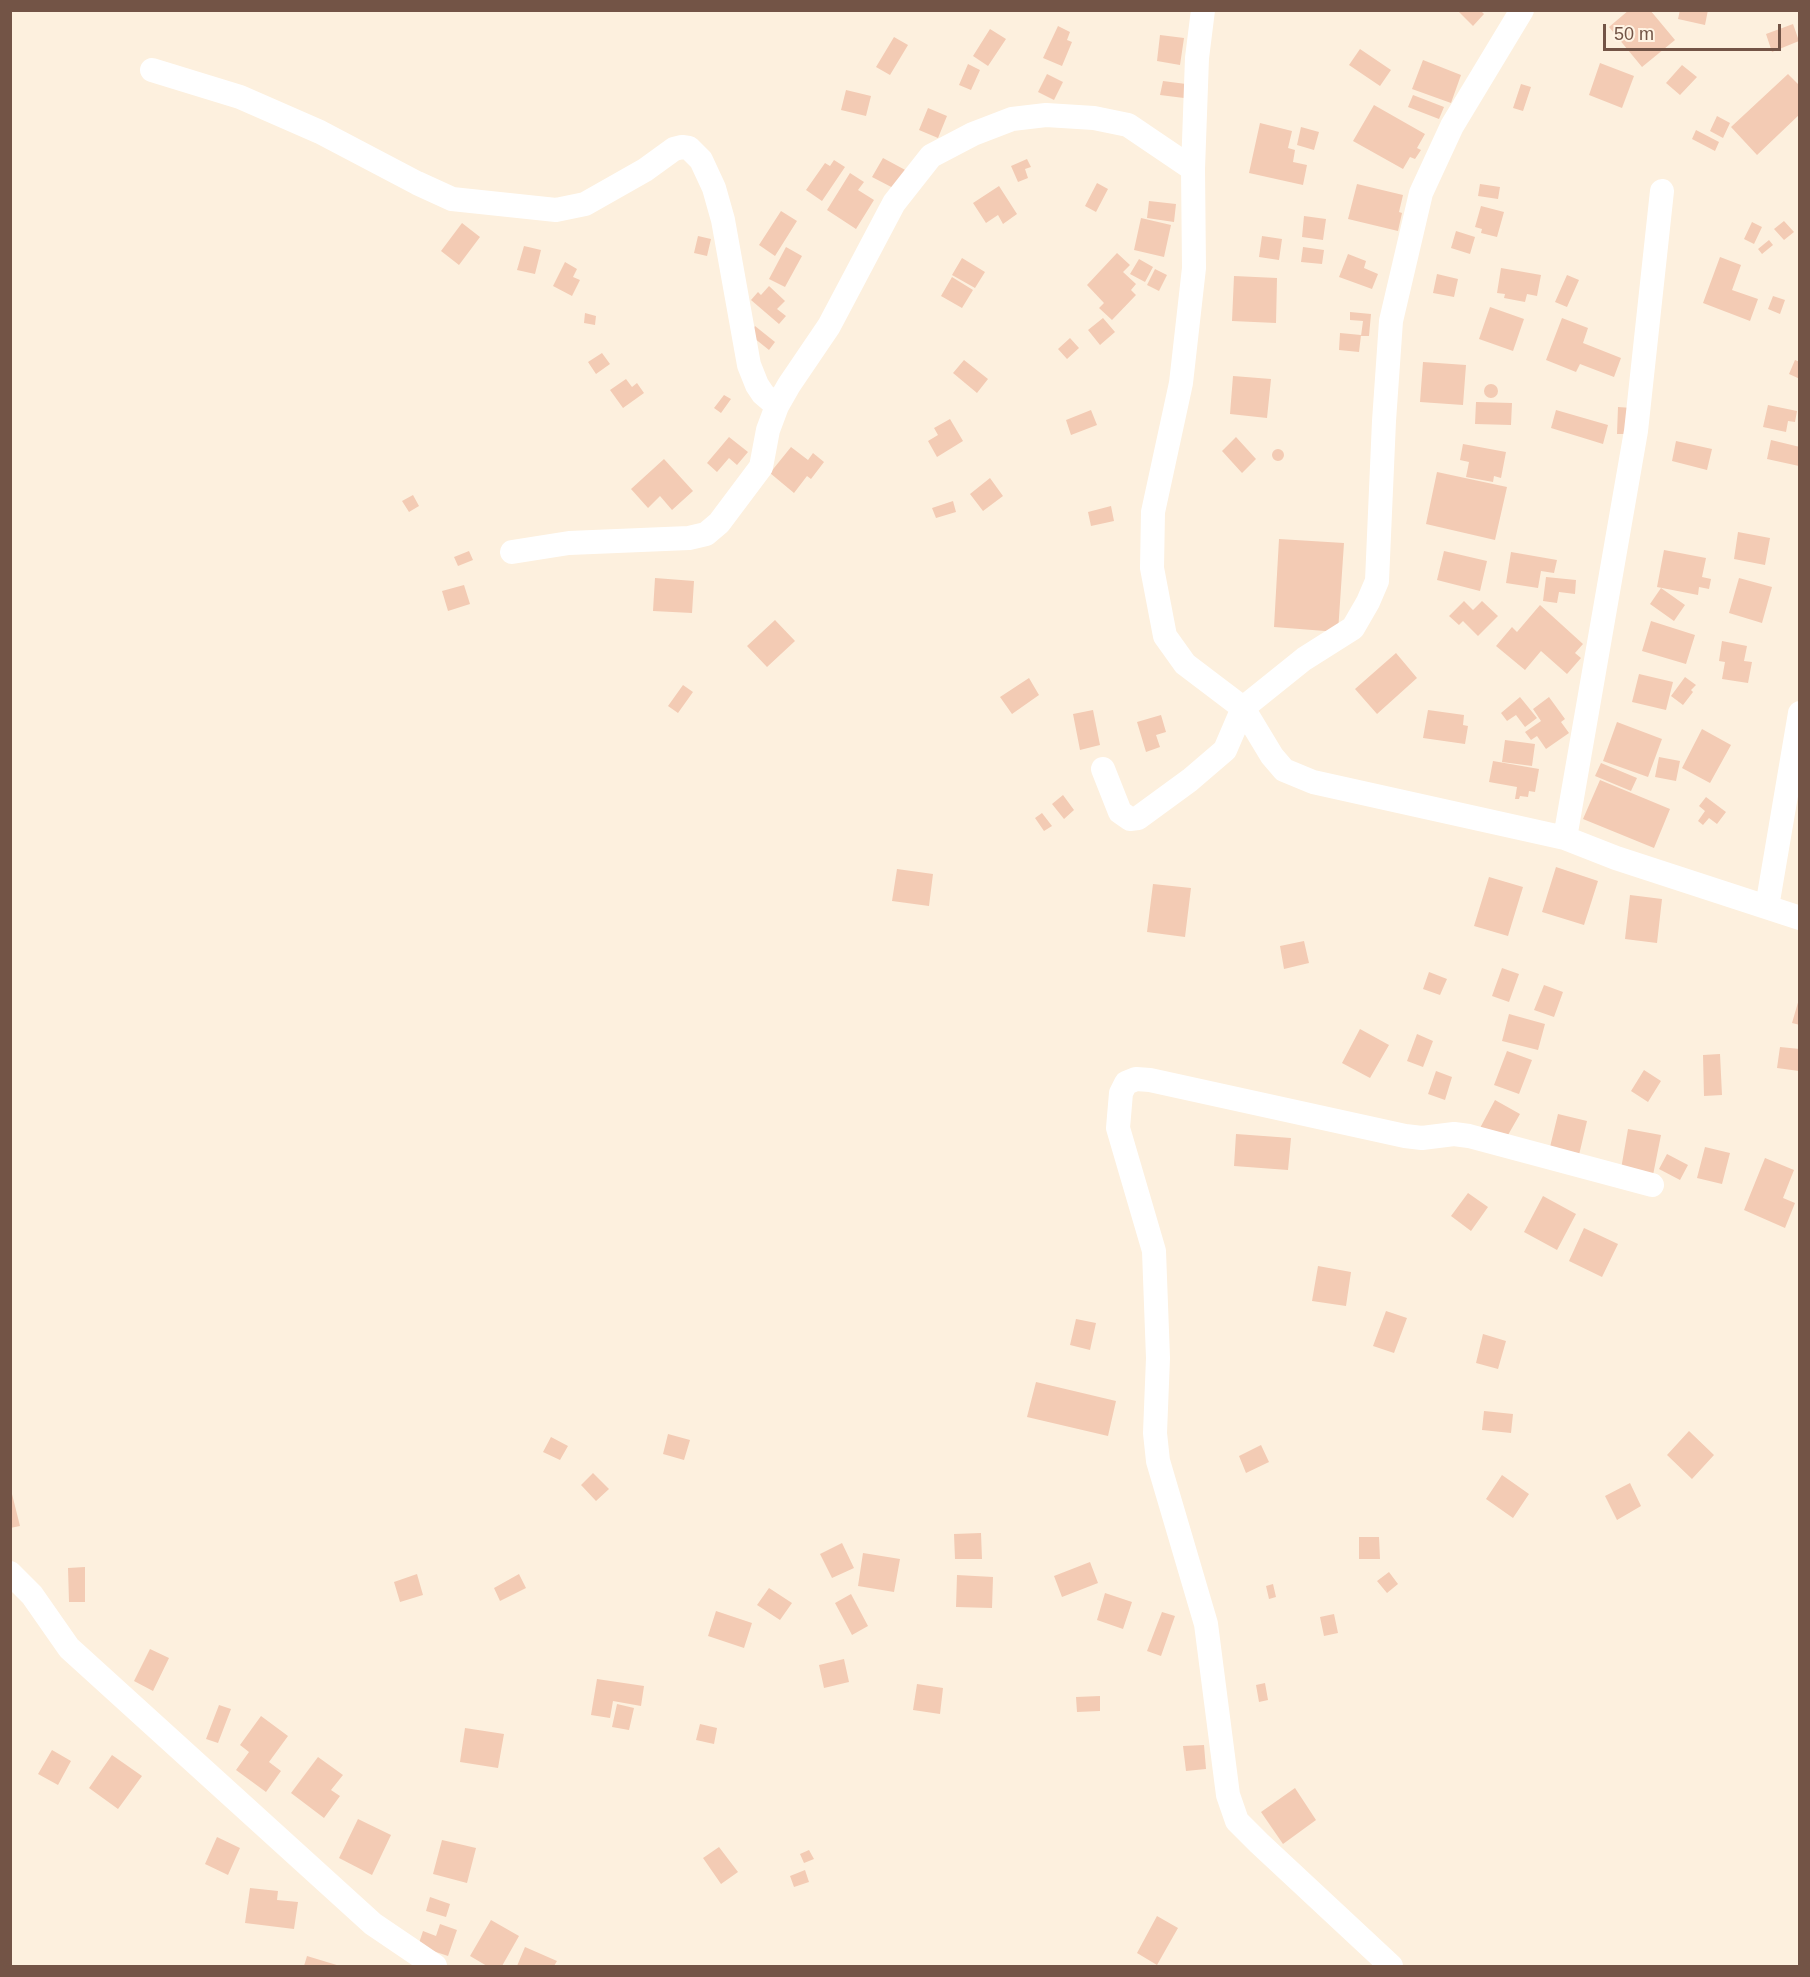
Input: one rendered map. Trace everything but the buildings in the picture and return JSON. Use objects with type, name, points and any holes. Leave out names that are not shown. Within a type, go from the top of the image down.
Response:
[{"type":"street","points":[[1203,10],[1197,58],[1193,169],[1194,268],[1181,382],[1153,512],[1152,568],[1165,636],[1185,664],[1243,708],[1272,756],[1284,770],[1313,782],[1565,838],[1616,858],[1800,918]]},
{"type":"street","points":[[1103,769],[1120,812],[1130,819],[1138,818],[1190,780],[1225,750],[1243,708],[1304,659],[1353,628],[1368,602],[1377,581],[1391,321],[1421,193],[1452,126],[1522,10]]},
{"type":"street","points":[[152,70],[240,97],[320,132],[452,199],[556,210],[585,204],[645,170],[674,149],[689,148],[701,160],[714,188],[723,220],[749,365],[756,385],[777,406]]},
{"type":"street","points":[[512,552],[569,543],[689,538],[706,534],[719,523],[760,467],[768,430],[777,406],[829,326],[894,203],[931,156],[973,134],[1012,119],[1046,115],[1094,118],[1128,125],[1193,169]]},
{"type":"street","points":[[1565,838],[1636,431],[1662,191]]},
{"type":"street","points":[[1767,907],[1800,713]]},
{"type":"street","points":[[1391,1966],[1237,1821],[1228,1795],[1206,1624],[1158,1461],[1155,1433],[1158,1358],[1154,1251],[1118,1128],[1121,1093],[1126,1083],[1136,1079],[1150,1080],[1405,1136],[1422,1138],[1454,1134],[1469,1136],[1652,1185]]},
{"type":"street","points":[[10,1573],[32,1594],[69,1648],[373,1924],[435,1966]]}]
